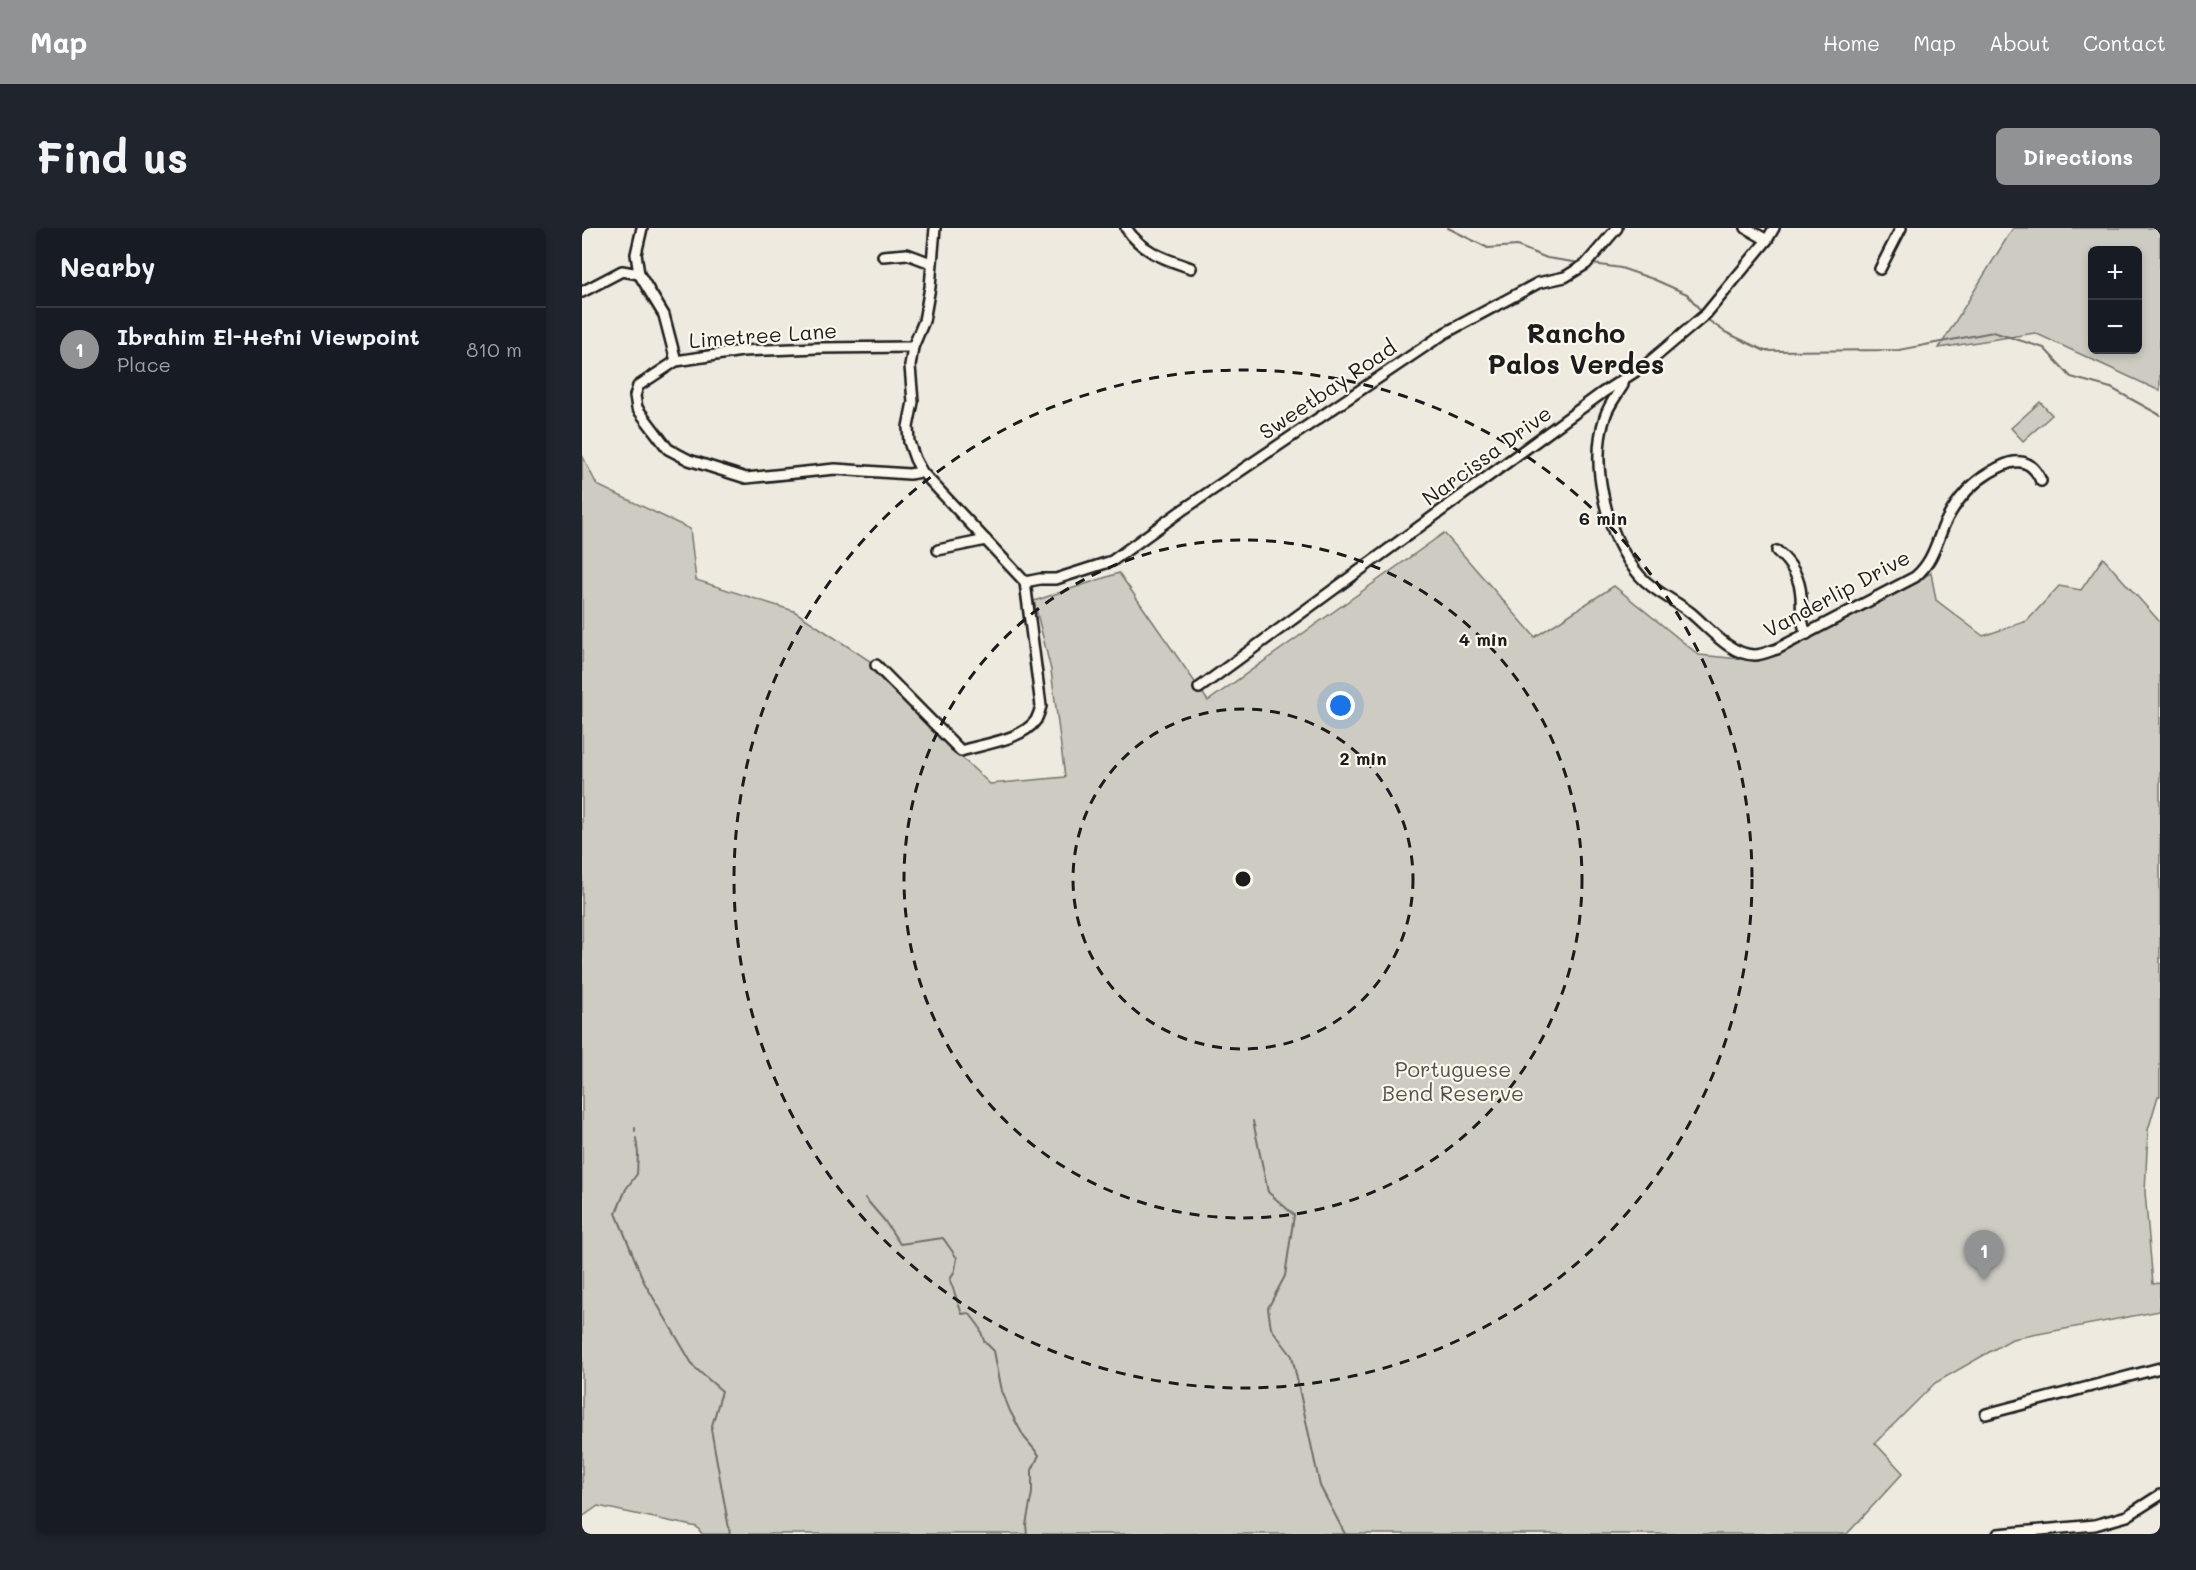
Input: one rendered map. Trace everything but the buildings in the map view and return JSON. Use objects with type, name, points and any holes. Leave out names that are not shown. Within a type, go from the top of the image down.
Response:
[{"type":"street","points":[[642,228],[636,254],[639,274],[664,315],[676,361]]},
{"type":"street","points":[[876,665],[961,750],[1012,737],[1024,731],[1036,720],[1041,706],[1025,582],[922,472],[909,442],[908,427],[913,402],[910,366],[913,347],[924,321],[930,287],[935,228]]},
{"type":"street","points":[[1126,228],[1133,238],[1151,253],[1191,268]]},
{"type":"street","name":"Sweetbay Road","points":[[1025,582],[1056,579],[1112,561],[1181,510],[1445,333],[1538,283],[1565,277],[1586,264],[1617,228]]},
{"type":"street","points":[[1746,228],[1767,240]]},
{"type":"street","name":"Narcissa Drive","points":[[1199,688],[1602,393],[1622,382],[1659,355],[1706,314],[1767,240],[1774,228]]},
{"type":"street","points":[[1880,269],[1901,228]]},
{"type":"street","points":[[883,256],[907,254],[932,263]]},
{"type":"street","points":[[582,292],[622,271],[639,274]]},
{"type":"street","name":"Limetree Lane","points":[[913,347],[742,351],[676,361],[638,386],[635,396],[637,408],[668,449],[689,460],[746,478],[835,469],[909,474],[922,472]]},
{"type":"street","name":"Vanderlip Drive","points":[[1622,382],[1623,385],[1605,416],[1599,465],[1610,522],[1621,548],[1653,588],[1688,611],[1733,649],[1743,654],[1757,655],[1777,649],[1915,577],[1929,563],[1952,510],[1979,478],[2009,463],[2024,462],[2034,467],[2041,481]]},
{"type":"street","points":[[938,550],[986,540]]},
{"type":"street","points":[[1777,551],[1788,560],[1796,573],[1801,593],[1802,625],[1807,634]]},
{"type":"street","points":[[1986,1414],[2160,1368]]},
{"type":"street","points":[[1998,1534],[2095,1525],[2127,1516],[2160,1495]]},
{"type":"green space","points":[[2013,228],[2160,228],[2160,391],[2035,333],[1939,348]]},
{"type":"green space","points":[[2040,402],[2052,415],[2023,441],[2011,428]]},
{"type":"green space","name":"Portuguese Bend Reserve","points":[[582,455],[597,485],[690,529],[696,580],[794,611],[876,665],[927,725],[990,784],[1065,777],[1051,670],[1034,601],[1119,573],[1208,701],[1444,533],[1535,637],[1614,586],[1699,655],[1751,660],[1770,657],[1931,573],[1936,600],[1983,636],[2027,621],[2059,586],[2081,590],[2103,558],[2160,622],[2160,1096],[2158,1096],[2148,1130],[2145,1192],[2153,1284],[2160,1283],[2160,1311],[2012,1339],[1935,1383],[1875,1443],[1903,1473],[1847,1534],[702,1534],[697,1527],[598,1506],[582,1517]]},
{"type":"waterway","points":[[1448,228],[1488,248],[1517,246],[1547,258],[1580,263]]},
{"type":"waterway","points":[[1593,264],[1621,268],[1653,279],[1687,294],[1701,311]]},
{"type":"waterway","points":[[1708,320],[1725,332],[1765,351],[1899,350],[1993,332],[2044,348],[2071,377],[2111,388],[2160,415]]},
{"type":"waterway","points":[[1253,1121],[1268,1192],[1294,1215],[1285,1276],[1268,1308],[1271,1328],[1292,1356],[1320,1486],[1345,1534]]},
{"type":"waterway","points":[[636,1138],[637,1174],[626,1189],[616,1213],[644,1282],[694,1367],[722,1391],[711,1429],[730,1534]]},
{"type":"waterway","points":[[865,1198],[900,1244],[943,1238],[957,1258],[950,1280],[962,1314],[969,1313],[979,1326],[984,1341],[994,1351],[1002,1391],[1010,1411],[1024,1437],[1039,1455],[1032,1470],[1027,1534]]},
{"type":"place","name":"Ibrahim El-Hefni Viewpoint","points":[[1984,1280]]},
{"type":"district","name":"Rancho Palos Verdes","points":[[1576,350]]}]
